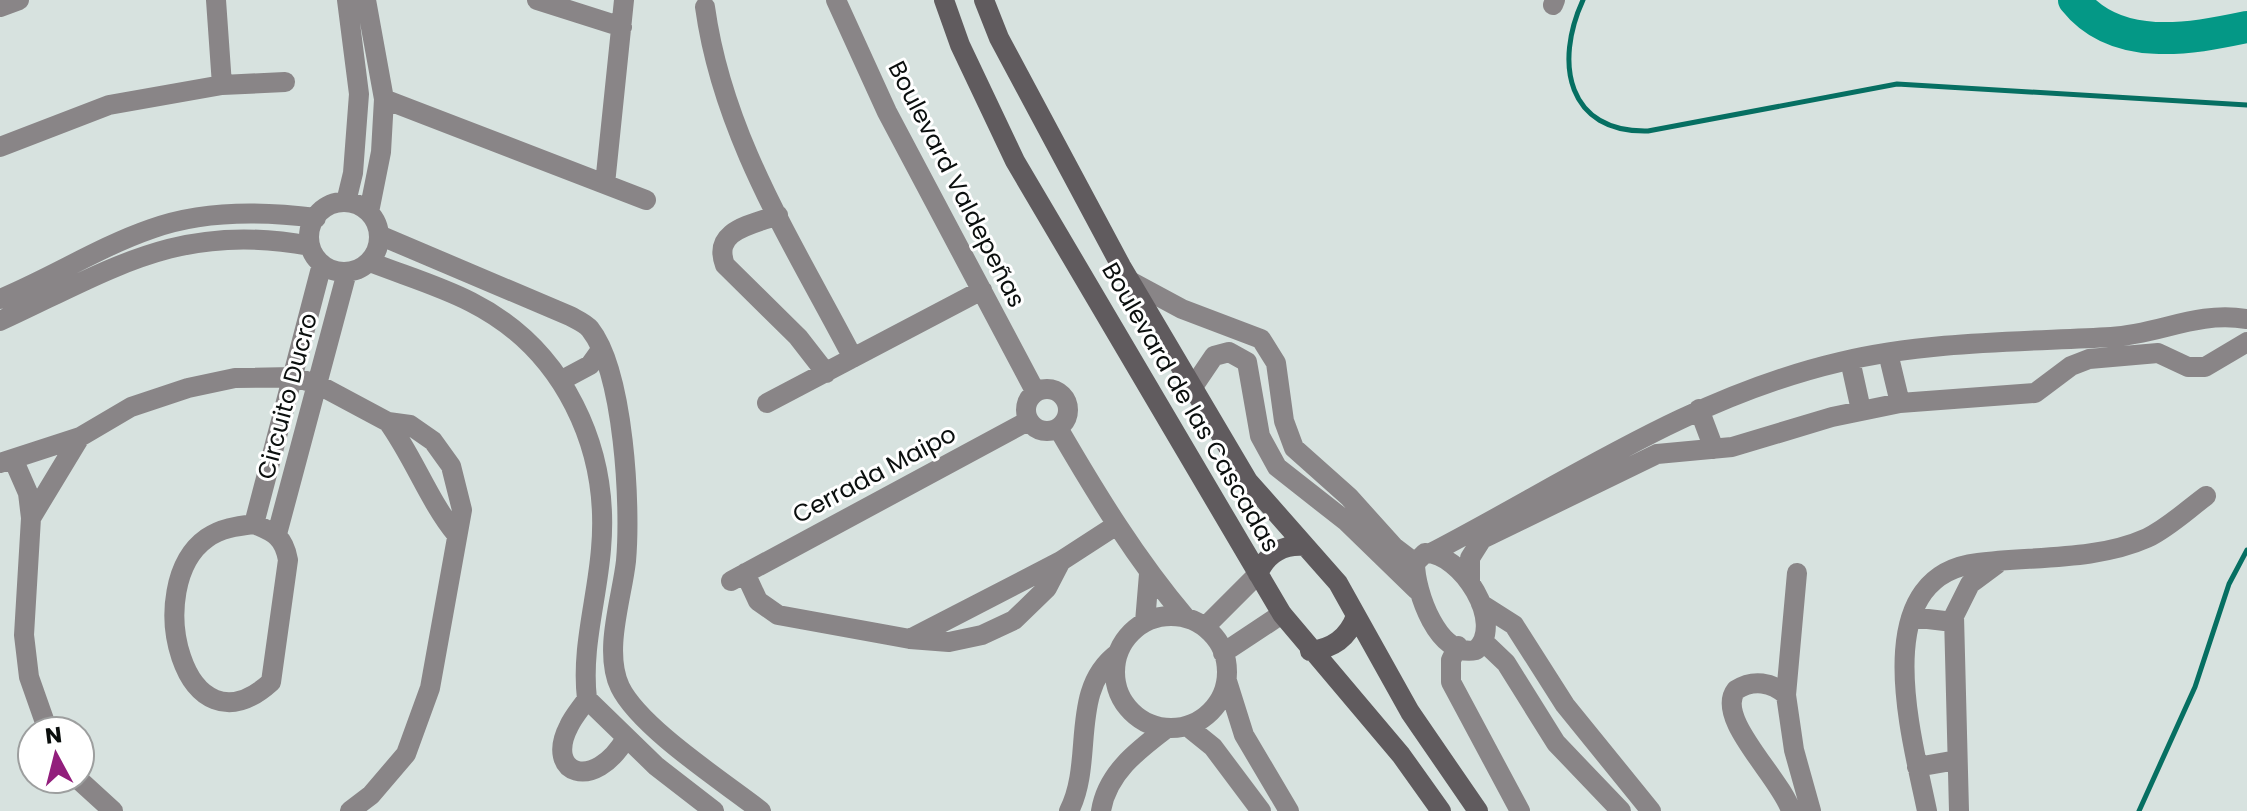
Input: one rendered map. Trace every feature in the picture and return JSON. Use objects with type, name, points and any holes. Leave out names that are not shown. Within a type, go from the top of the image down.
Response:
[{"type":"main road","name":"Boulevard de las Cascadas","points":[[944,0],[960,45],[1015,161],[1282,614],[1310,651],[1401,755],[1441,811]]},
{"type":"main road","name":"Boulevard de las Cascadas","points":[[984,0],[999,38],[1130,281],[1248,481],[1338,583],[1410,712],[1478,811]]},
{"type":"main road","points":[[1258,574],[1266,559],[1280,549],[1305,546]]},
{"type":"main road","points":[[1310,651],[1336,643],[1349,632],[1356,616]]},
{"type":"street","points":[[0,7],[19,0]]},
{"type":"street","points":[[216,0],[222,85]]},
{"type":"street","points":[[346,202],[353,173],[359,94],[347,0]]},
{"type":"street","points":[[366,0],[384,99],[381,152],[369,212]]},
{"type":"street","points":[[537,0],[622,27]]},
{"type":"street","points":[[605,184],[624,0]]},
{"type":"street","name":"Boulevard Valdepeñas","points":[[836,0],[887,112],[1035,391]]},
{"type":"street","points":[[705,7],[718,79],[739,141],[853,358]]},
{"type":"street","points":[[0,147],[109,105],[222,85],[285,82]]},
{"type":"street","points":[[384,99],[646,200]]},
{"type":"street","points":[[353,202],[369,212],[379,235],[379,246],[370,262],[347,272],[335,271],[322,264],[310,246],[310,228],[316,218],[335,203],[353,202]]},
{"type":"street","points":[[0,299],[151,229],[175,223],[268,213],[316,218]]},
{"type":"street","points":[[778,215],[729,234],[722,242],[721,253],[725,265],[798,337],[826,373]]},
{"type":"street","points":[[379,235],[588,326],[614,390],[628,483],[626,558],[617,621],[616,675],[628,698],[646,719],[761,811]]},
{"type":"street","points":[[0,321],[88,277],[163,248],[222,239],[258,239],[310,246]]},
{"type":"street","points":[[370,262],[472,302],[532,343],[562,380],[592,447],[604,504],[584,675],[587,699],[626,738],[714,811]]},
{"type":"street","name":"Circuito Ducro","points":[[322,264],[254,524],[218,531],[205,539],[182,569],[176,592],[179,655],[187,676],[200,692],[216,701],[240,701],[258,694],[271,682],[288,560],[285,545],[277,534],[347,272]]},
{"type":"street","points":[[1130,281],[1182,309],[1261,339],[1276,363],[1284,421],[1294,448],[1356,504],[1394,547],[1423,558],[1451,563],[1470,581]]},
{"type":"street","points":[[767,403],[982,290]]},
{"type":"street","points":[[1621,811],[1547,731],[1506,663],[1484,642],[1481,604],[1470,581],[1468,565],[1477,544],[1528,508],[1699,409],[1760,385],[1850,360],[1888,353],[2143,334],[2210,316],[2247,319]]},
{"type":"street","points":[[2051,341],[2058,378]]},
{"type":"street","points":[[1423,558],[1528,508],[1657,454],[1754,442],[1861,410],[1900,403],[2035,393],[2071,366],[2089,359],[2152,353],[2165,354],[2188,367],[2205,367],[2247,342]]},
{"type":"street","points":[[562,380],[590,365],[600,351]]},
{"type":"street","points":[[1193,387],[1214,356],[1229,352],[1247,362],[1251,367],[1260,436],[1277,467],[1347,522],[1417,590],[1435,626],[1458,646],[1472,651],[1484,642]]},
{"type":"street","points":[[1888,353],[1900,403]]},
{"type":"street","points":[[1850,360],[1861,410]]},
{"type":"street","points":[[42,715],[29,677],[24,635],[31,518],[28,493],[7,462],[80,437],[131,407],[188,388],[235,378],[293,377],[317,384],[388,422],[410,425],[433,441],[451,466],[462,510],[448,602],[430,688],[406,754],[371,795],[350,811]]},
{"type":"street","points":[[1054,389],[1063,395],[1068,413],[1058,428],[1047,431],[1036,429],[1028,421],[1027,399],[1035,391],[1054,389]]},
{"type":"street","points":[[1699,409],[1714,449]]},
{"type":"street","name":"Cerrada Maipo","points":[[1028,421],[738,577],[758,601],[778,615],[910,639],[949,642],[982,635],[1014,620],[1047,588],[1061,561]]},
{"type":"street","points":[[388,422],[407,449],[442,517],[456,534]]},
{"type":"street","points":[[1058,428],[1115,526],[1149,574],[1223,653],[1227,681],[1244,735],[1289,811]]},
{"type":"street","points":[[31,518],[80,437]]},
{"type":"street","points":[[1927,811],[1905,691],[1905,642],[1911,617],[1925,592],[1941,575],[1969,564],[2001,563],[2133,543],[2158,532],[2206,496]]},
{"type":"street","points":[[254,524],[277,534]]},
{"type":"street","name":"Cerrada Maipo","points":[[910,639],[1061,561],[1115,526]]},
{"type":"street","points":[[1417,590],[1423,558]]},
{"type":"street","points":[[1959,811],[1953,622],[1957,605],[1970,584],[2001,563]]},
{"type":"street","points":[[1797,573],[1786,695],[1797,763],[1811,811]]},
{"type":"street","points":[[1145,622],[1149,574]]},
{"type":"street","points":[[1069,811],[1084,770],[1087,706],[1095,677],[1118,653],[1129,635],[1145,622],[1165,616],[1195,622],[1258,574]]},
{"type":"street","points":[[1481,604],[1514,625],[1565,705],[1651,811]]},
{"type":"street","points":[[1223,653],[1282,614]]},
{"type":"street","points":[[1911,617],[1953,622]]},
{"type":"street","points":[[590,618],[617,621]]},
{"type":"street","points":[[1458,646],[1451,660],[1451,682],[1520,811]]},
{"type":"street","points":[[1118,653],[1115,673],[1119,693],[1130,710],[1147,723],[1177,727],[1213,747],[1261,811]]},
{"type":"street","points":[[1101,811],[1110,783],[1125,763],[1177,727],[1206,716],[1220,701],[1227,681]]},
{"type":"street","points":[[1786,695],[1773,685],[1757,683],[1736,690],[1730,700],[1737,725],[1770,773],[1791,811]]},
{"type":"street","points":[[587,699],[568,727],[563,753],[567,765],[576,771],[599,770],[610,762],[626,738]]},
{"type":"street","points":[[1566,754],[1594,741]]},
{"type":"street","points":[[1917,767],[1957,760]]},
{"type":"street","points":[[1770,773],[1797,763]]},
{"type":"street","points":[[96,795],[113,811]]},
{"type":"waterway","points":[[1583,0],[1570,47],[1569,70],[1574,90],[1584,107],[1600,120],[1621,129],[1648,131],[1897,84],[2247,105]]},
{"type":"waterway","points":[[2074,0],[2091,17],[2132,35],[2178,38],[2247,27]]},
{"type":"waterway","points":[[2139,811],[2195,687],[2229,584],[2247,550]]}]
